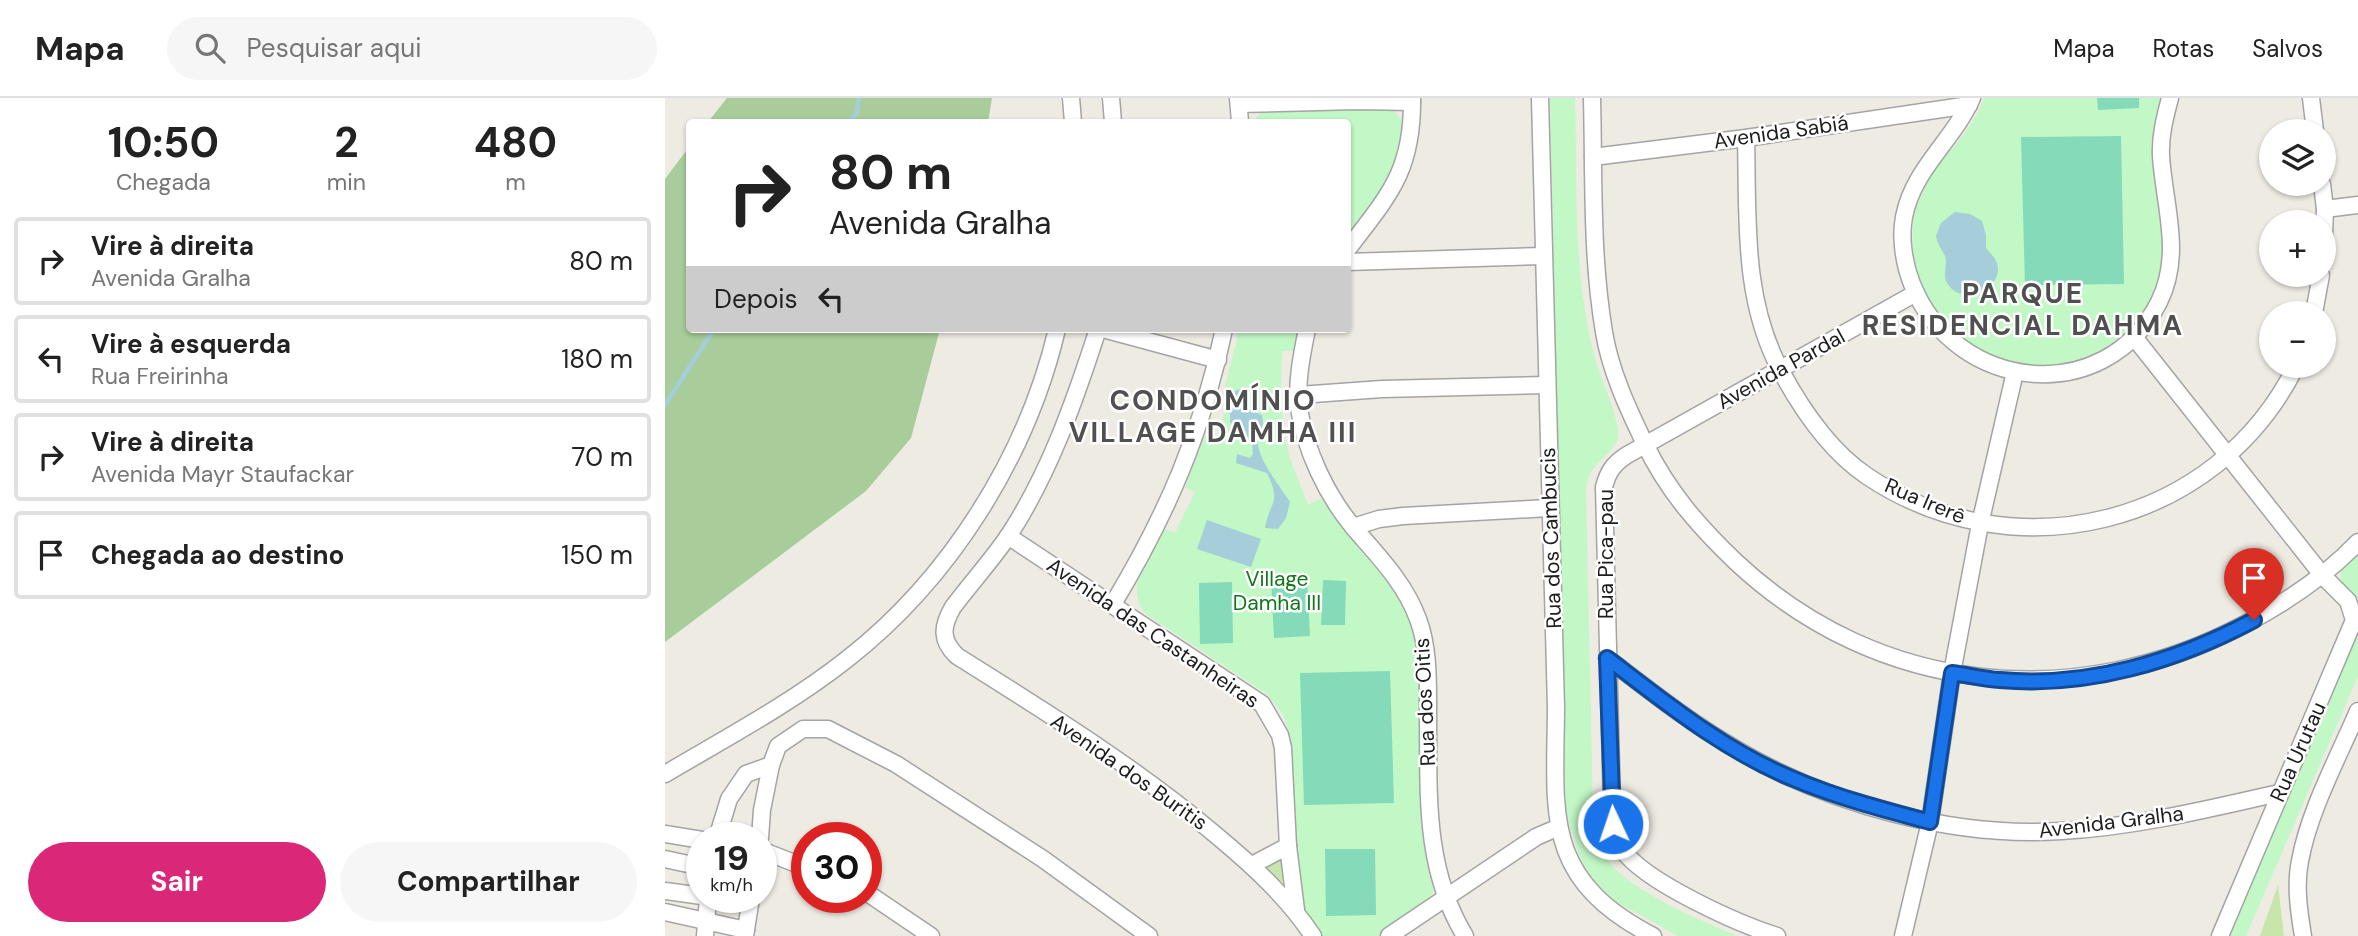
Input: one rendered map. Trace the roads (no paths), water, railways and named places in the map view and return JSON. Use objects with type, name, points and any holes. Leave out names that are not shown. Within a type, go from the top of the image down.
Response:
[{"type":"street","points":[[1071,98],[1073,119]]},
{"type":"street","points":[[1111,98],[1113,119]]},
{"type":"street","name":"Rua dos Cambucis","points":[[1540,98],[1556,708],[1555,808],[1567,855],[1579,878],[1594,895],[1627,923],[1653,936]]},
{"type":"street","points":[[1592,98],[1596,267],[1604,334],[1621,389],[1645,445],[1665,481],[1690,516],[1763,587],[1814,622],[1847,640],[1952,673],[2000,680],[2044,681],[2093,676],[2158,662],[2220,638],[2271,610],[2323,576],[2358,542]]},
{"type":"street","points":[[1970,102],[1911,191],[1903,219],[1907,271],[1916,293],[1935,324],[1968,354],[1988,364],[2015,372],[2053,374],[2096,362],[2134,337],[2159,302],[2168,282],[2172,238],[2161,153],[2163,126],[2170,98]]},
{"type":"street","points":[[2311,98],[2314,119]]},
{"type":"street","points":[[1240,119],[1238,101],[1412,100],[1411,130],[1400,173],[1388,197],[1351,245]]},
{"type":"street","name":"Avenida Sabiá","points":[[1593,157],[1746,138],[1970,102]]},
{"type":"street","name":"Rua Irerê","points":[[1746,138],[1749,245],[1754,294],[1762,331],[1780,369],[1807,414],[1838,451],[1867,475],[1908,499],[1980,524],[2034,528],[2078,525],[2116,517],[2159,501],[2195,480],[2227,455],[2259,423],[2283,393],[2290,378]]},
{"type":"street","points":[[2323,196],[2325,209],[2358,205]]},
{"type":"street","points":[[1351,262],[1543,256]]},
{"type":"street","name":"Avenida Pardal","points":[[1645,445],[1916,293]]},
{"type":"street","points":[[665,774],[763,717],[846,660],[928,581],[965,535],[1016,443],[1039,389],[1056,333]]},
{"type":"street","points":[[1008,536],[1033,494],[1072,410],[1099,333]]},
{"type":"street","points":[[1115,333],[1218,360]]},
{"type":"street","points":[[1113,604],[1153,534],[1195,441],[1223,333]]},
{"type":"street","name":"Rua dos Oitis","points":[[1306,333],[1300,361],[1299,409],[1316,465],[1331,495],[1353,527],[1400,584],[1421,631],[1428,682],[1429,827],[1446,899],[1465,936]]},
{"type":"street","name":"Rua Urutau","points":[[2134,337],[2323,576],[2348,601],[2354,620],[2220,936]]},
{"type":"street","points":[[1903,936],[1930,822],[1952,673],[1980,524],[2015,372]]},
{"type":"street","points":[[1299,395],[1382,389],[1546,385]]},
{"type":"street","name":"Rua Pica-pau","points":[[1645,445],[1615,463],[1604,487],[1613,824],[1621,848],[1630,859],[1649,873],[1727,918],[1777,936]]},
{"type":"street","points":[[1353,527],[1379,519],[1403,516],[1549,508]]},
{"type":"street","name":"Avenida das Castanheiras","points":[[1008,536],[1262,704],[1280,735],[1283,748],[1288,846],[1296,910]]},
{"type":"street","name":"Avenida dos Buritis","points":[[1008,536],[945,620],[948,647],[957,656],[1142,777],[1252,866],[1296,910],[1314,936]]},
{"type":"street","name":"Avenida Gralha","points":[[1607,658],[1677,712],[1741,752],[1794,780],[1842,798],[1930,822],[2021,832],[2060,831],[2140,822],[2279,793]]},
{"type":"street","points":[[2303,936],[2299,909],[2299,863],[2308,830],[2358,711]]},
{"type":"street","points":[[761,822],[771,765],[778,746],[803,729],[828,729],[918,778],[1043,859],[1149,936]]},
{"type":"street","points":[[722,822],[729,799],[747,774],[771,765]]},
{"type":"street","points":[[1389,936],[1536,837],[1559,827]]},
{"type":"street","points":[[1252,866],[1288,846]]},
{"type":"street","points":[[665,859],[686,864]]},
{"type":"street","points":[[666,891],[686,894]]},
{"type":"street","points":[[882,903],[931,936]]},
{"type":"street","points":[[665,912],[706,928],[746,933],[748,913]]},
{"type":"water","points":[[1955,212],[1970,214],[1982,221],[1986,248],[1996,261],[1996,279],[1982,292],[1963,294],[1954,291],[1947,283],[1945,256],[1936,236],[1941,223]]},
{"type":"water","points":[[1244,388],[1248,409],[1262,415],[1258,442],[1261,456],[1290,502],[1286,518],[1278,529],[1265,528],[1274,497],[1267,473],[1236,463],[1237,454],[1250,458],[1253,454],[1252,441],[1230,422],[1230,401],[1235,391]]},
{"type":"water","points":[[1207,520],[1261,539],[1251,567],[1197,549]]},
{"type":"waterway","points":[[852,119],[857,112],[859,98]]},
{"type":"waterway","points":[[665,405],[711,333]]},
{"type":"district","name":"PARQUE RESIDENCIAL DAHMA","points":[[2023,309]]},
{"type":"district","name":"CONDOMÍNIO VILLAGE DAMHA III","points":[[1213,416]]},
{"type":"park label","name":"Village Damha III","points":[[1277,591]]}]
